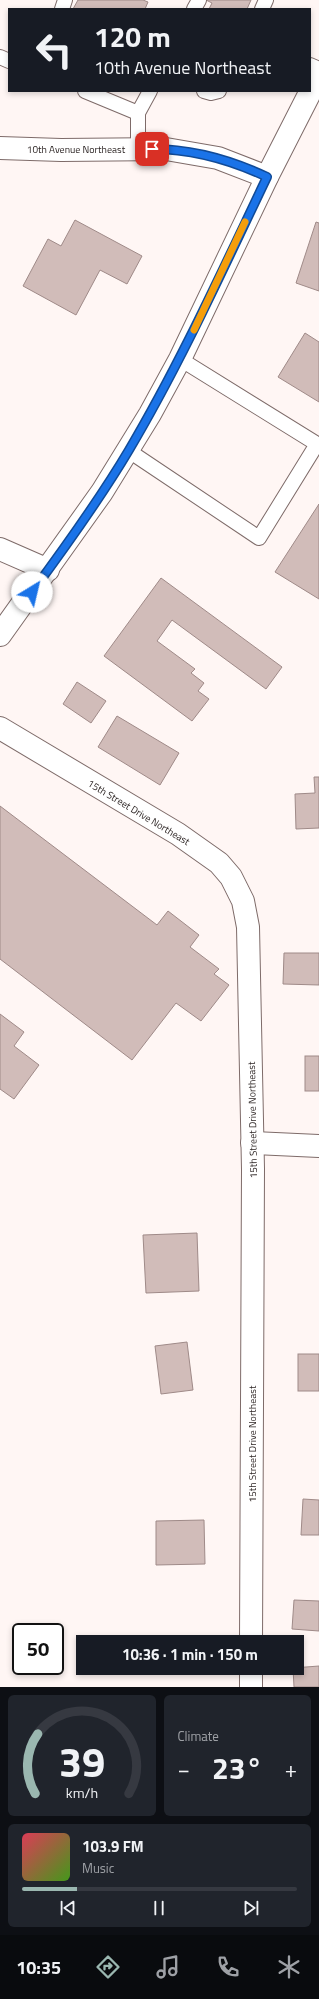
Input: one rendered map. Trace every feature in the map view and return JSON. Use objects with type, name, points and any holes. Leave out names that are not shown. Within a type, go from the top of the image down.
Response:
[{"type":"street","points":[[311,91],[319,75]]},
{"type":"street","points":[[0,635],[48,570],[129,451],[180,359],[267,177],[310,92]]},
{"type":"street","name":"10th Avenue Northeast","points":[[0,148],[173,150],[218,158],[267,177]]},
{"type":"street","points":[[0,549],[48,570]]},
{"type":"street","name":"15th Street Drive Northeast","points":[[0,728],[178,834],[219,863],[231,877],[243,901],[248,927],[252,1144],[254,1169],[251,1635]]},
{"type":"street","points":[[252,1144],[319,1146]]},
{"type":"street","points":[[251,1675],[251,1687]]},
{"type":"lane","points":[[87,92],[138,112]]},
{"type":"lane","points":[[138,149],[138,112],[149,92]]},
{"type":"lane","points":[[129,451],[259,538],[317,444],[180,359]]},
{"type":"building","points":[[78,0],[143,0],[148,2],[145,8],[74,8]]},
{"type":"building","points":[[206,0],[251,0],[247,8],[210,8],[212,3]]},
{"type":"building","points":[[75,220],[142,256],[127,284],[100,270],[76,315],[23,286],[48,239],[61,246]]},
{"type":"building","points":[[316,222],[319,223],[319,291],[296,283]]},
{"type":"building","points":[[305,333],[319,342],[319,402],[278,377]]},
{"type":"building","points":[[319,504],[319,599],[275,572]]},
{"type":"building","points":[[161,578],[282,667],[266,689],[172,620],[157,641],[195,669],[191,673],[204,683],[198,691],[209,699],[192,721],[104,656]]},
{"type":"building","points":[[77,682],[106,701],[91,723],[63,704]]},
{"type":"building","points":[[117,716],[179,753],[160,785],[98,747]]},
{"type":"building","points":[[314,777],[319,777],[319,828],[296,829],[295,794],[315,793]]},
{"type":"building","points":[[0,806],[157,925],[168,911],[199,935],[190,947],[219,969],[214,974],[229,985],[201,1021],[176,1003],[132,1060],[0,959]]},
{"type":"building","points":[[284,953],[319,953],[319,985],[283,984]]},
{"type":"building","points":[[0,1014],[24,1032],[14,1046],[39,1065],[14,1099],[0,1089]]},
{"type":"building","points":[[305,1056],[319,1056],[319,1091],[305,1091]]},
{"type":"building","points":[[197,1233],[199,1291],[146,1293],[143,1235]]},
{"type":"building","points":[[187,1342],[193,1390],[161,1394],[155,1346]]},
{"type":"building","points":[[298,1354],[319,1354],[319,1391],[298,1391]]},
{"type":"building","points":[[303,1499],[319,1500],[319,1535],[301,1535]]},
{"type":"building","points":[[204,1520],[205,1564],[156,1565],[156,1521]]},
{"type":"building","points":[[294,1600],[319,1601],[319,1631],[292,1629]]},
{"type":"building","points":[[319,1666],[319,1687],[294,1687],[293,1675],[304,1675],[304,1667]]},
{"type":"slow traffic","points":[[194,330],[245,222]]},
{"type":"route","points":[[32,592],[102,492],[129,451],[150,414],[180,359],[267,177],[248,168],[218,158],[187,151],[152,149]]}]
